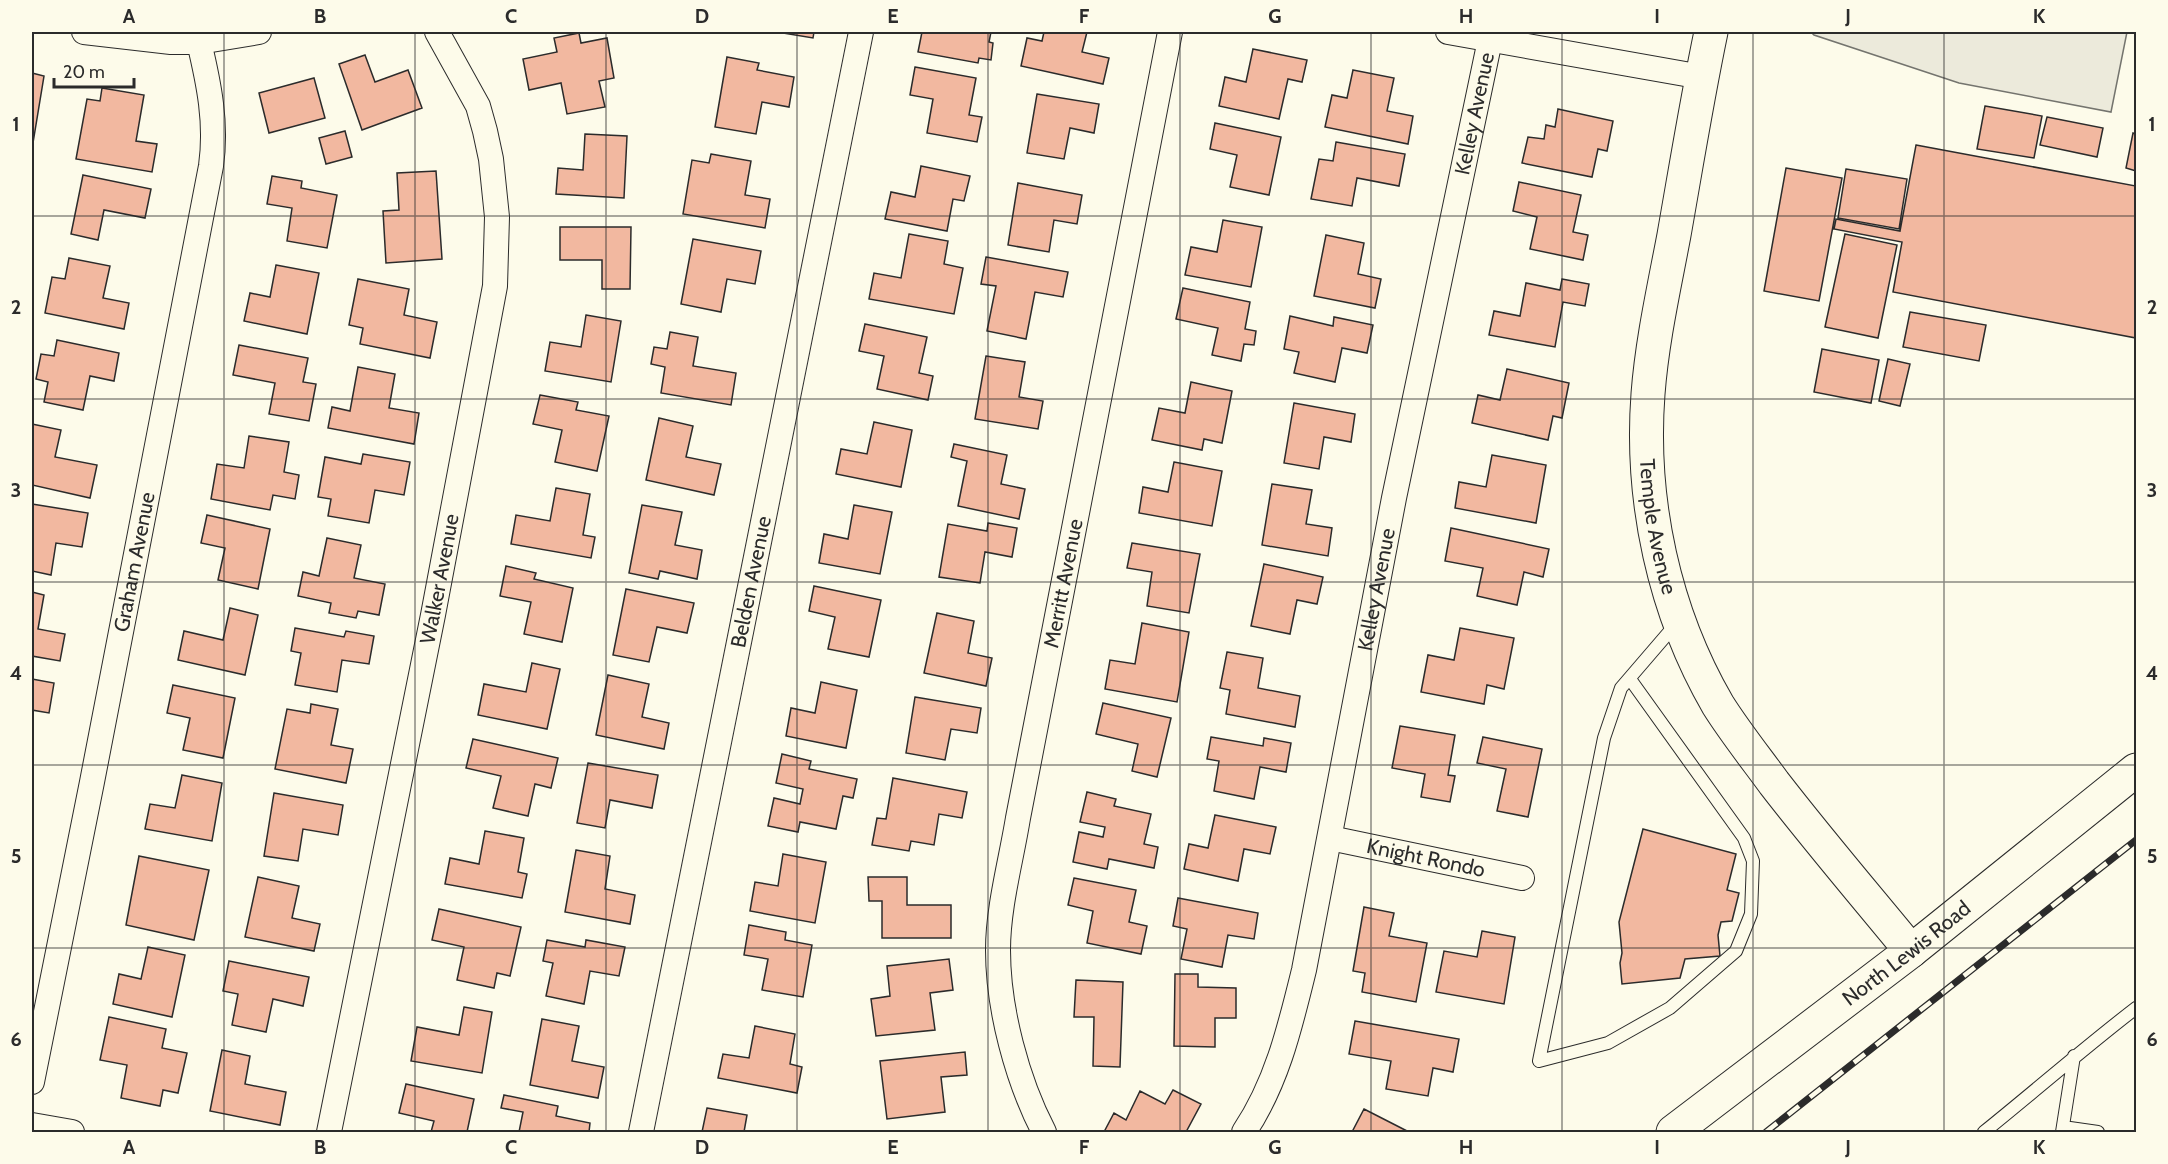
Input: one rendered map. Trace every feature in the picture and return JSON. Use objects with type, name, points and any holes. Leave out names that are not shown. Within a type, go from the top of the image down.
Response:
[{"type":"main road","name":"Temple Avenue","points":[[1711,32],[1656,332],[1647,404],[1647,456],[1653,522],[1661,563],[1679,621],[1702,674],[1738,735],[1844,872],[1911,951]]},
{"type":"main road","name":"North Lewis Road","points":[[1673,1132],[1911,951],[2136,770]]},
{"type":"street","points":[[84,32],[171,42],[199,42],[259,32]]},
{"type":"street","name":"Walker Avenue","points":[[329,1132],[433,615],[495,286],[498,217],[485,131],[477,106],[437,32]]},
{"type":"street","name":"Belden Avenue","points":[[641,1132],[861,32]]},
{"type":"street","name":"Merritt Avenue","points":[[1044,1132],[1023,1082],[1006,1025],[999,976],[999,928],[1018,818],[1170,32]]},
{"type":"street","points":[[1448,32],[1702,77]]},
{"type":"street","name":"Kelley Avenue","points":[[1244,1132],[1272,1081],[1291,1024],[1304,970],[1394,498],[1490,40]]},
{"type":"street","name":"Graham Avenue","points":[[32,1082],[212,166],[214,122],[210,90],[199,42]]},
{"type":"street","name":"Knight Rondo","points":[[1330,838],[1522,878]]},
{"type":"street","points":[[32,1125],[72,1132]]},
{"type":"lane","points":[[1630,679],[1744,838],[1754,861],[1751,914],[1736,951],[1670,1008],[1608,1043],[1539,1061],[1604,738],[1622,688],[1679,621]]},
{"type":"lane","points":[[1984,1132],[2074,1056],[2136,1008]]},
{"type":"lane","points":[[2074,1056],[2062,1130],[2098,1132]]},
{"type":"shaded area","points":[[1811,32],[2127,32],[2111,112],[1959,83],[1814,35]]},
{"type":"building","points":[[777,32],[814,32],[813,38]]},
{"type":"building","points":[[922,32],[991,32],[989,42],[993,43],[991,60],[979,58],[978,63],[918,52]]},
{"type":"building","points":[[1044,32],[1087,32],[1082,52],[1109,58],[1103,84],[1021,66],[1027,38],[1042,41]]},
{"type":"building","points":[[579,33],[581,43],[607,38],[614,78],[599,81],[605,107],[567,114],[561,83],[529,90],[523,59],[557,52],[554,38]]},
{"type":"building","points":[[1253,49],[1307,60],[1302,82],[1288,79],[1279,119],[1219,106],[1225,77],[1246,82]]},
{"type":"building","points":[[365,55],[375,82],[408,70],[422,108],[362,130],[339,64]]},
{"type":"building","points":[[727,57],[759,63],[757,70],[794,77],[789,107],[762,102],[756,134],[715,127]]},
{"type":"building","points":[[915,67],[976,78],[969,115],[982,117],[977,142],[927,133],[933,99],[910,95]]},
{"type":"building","points":[[1353,70],[1394,78],[1387,111],[1413,116],[1408,144],[1325,127],[1332,95],[1347,98]]},
{"type":"building","points":[[32,73],[44,76],[32,149]]},
{"type":"building","points":[[314,78],[325,118],[269,133],[259,93]]},
{"type":"building","points":[[102,88],[144,95],[136,141],[157,144],[152,172],[76,159],[87,99],[100,101]]},
{"type":"building","points":[[1037,94],[1099,104],[1094,133],[1070,128],[1064,159],[1027,153]]},
{"type":"building","points":[[1985,106],[2042,116],[2034,158],[1977,149]]},
{"type":"building","points":[[1558,109],[1613,121],[1607,151],[1598,149],[1592,177],[1522,163],[1528,137],[1544,139],[1546,125],[1555,127]]},
{"type":"building","points":[[2047,117],[2103,128],[2097,157],[2040,145]]},
{"type":"building","points":[[1215,123],[1281,137],[1269,195],[1230,187],[1237,155],[1210,149]]},
{"type":"building","points":[[345,131],[352,157],[326,164],[319,138]]},
{"type":"building","points":[[2133,133],[2136,134],[2136,171],[2126,168]]},
{"type":"building","points":[[585,134],[627,136],[624,198],[556,194],[558,168],[583,170]]},
{"type":"building","points":[[1336,142],[1405,154],[1399,186],[1357,178],[1352,206],[1311,199],[1319,159],[1333,161]]},
{"type":"building","points":[[1916,145],[2136,186],[2136,338],[1893,292],[1902,242],[1834,229],[1836,219],[1900,231]]},
{"type":"building","points":[[711,154],[751,161],[745,195],[770,199],[765,228],[683,214],[692,160],[709,163]]},
{"type":"building","points":[[921,166],[970,176],[964,201],[953,199],[947,231],[885,219],[891,192],[915,197]]},
{"type":"building","points":[[1786,168],[1842,178],[1819,301],[1764,291]]},
{"type":"building","points":[[1846,169],[1907,179],[1899,229],[1838,218]]},
{"type":"building","points":[[436,171],[442,259],[386,263],[383,211],[399,210],[397,173]]},
{"type":"building","points":[[83,175],[151,189],[145,218],[104,210],[98,240],[71,234]]},
{"type":"building","points":[[272,176],[302,181],[301,188],[337,195],[327,248],[287,241],[292,208],[267,204]]},
{"type":"building","points":[[1519,182],[1581,195],[1573,232],[1588,235],[1583,260],[1530,249],[1537,217],[1513,211]]},
{"type":"building","points":[[1018,183],[1082,195],[1077,224],[1054,220],[1049,252],[1008,245]]},
{"type":"building","points":[[1223,220],[1262,227],[1251,287],[1185,275],[1191,247],[1217,252]]},
{"type":"building","points":[[560,227],[631,227],[630,289],[602,289],[602,260],[560,260]]},
{"type":"building","points":[[909,234],[948,241],[944,264],[963,268],[954,314],[869,299],[874,273],[901,278]]},
{"type":"building","points":[[1845,234],[1897,245],[1878,338],[1825,327]]},
{"type":"building","points":[[1326,235],[1364,243],[1358,274],[1381,279],[1375,308],[1314,296]]},
{"type":"building","points":[[693,239],[761,251],[755,284],[727,279],[721,312],[681,304]]},
{"type":"building","points":[[986,257],[1068,272],[1063,297],[1035,292],[1026,339],[987,331],[996,286],[981,284]]},
{"type":"building","points":[[69,258],[110,266],[103,298],[129,303],[124,329],[45,313],[52,277],[65,279]]},
{"type":"building","points":[[276,265],[319,273],[307,334],[244,321],[250,293],[270,297]]},
{"type":"building","points":[[358,279],[409,289],[404,315],[437,322],[430,358],[360,344],[363,328],[349,325]]},
{"type":"building","points":[[1562,279],[1589,284],[1585,306],[1563,302],[1555,347],[1489,335],[1494,311],[1520,316],[1526,283],[1560,290]]},
{"type":"building","points":[[1183,288],[1250,302],[1245,329],[1256,331],[1254,345],[1244,344],[1241,361],[1212,355],[1218,328],[1176,319]]},
{"type":"building","points":[[1910,312],[1986,325],[1979,361],[1903,347]]},
{"type":"building","points":[[586,315],[621,321],[611,382],[545,371],[550,342],[581,347]]},
{"type":"building","points":[[1290,316],[1333,326],[1334,317],[1373,325],[1367,353],[1342,348],[1335,382],[1294,373],[1299,352],[1284,349]]},
{"type":"building","points":[[865,324],[927,337],[919,373],[933,376],[928,400],[877,389],[884,356],[859,351]]},
{"type":"building","points":[[670,332],[698,337],[693,366],[736,373],[731,405],[661,393],[665,367],[651,364],[654,347],[667,349]]},
{"type":"building","points":[[57,340],[119,353],[114,381],[90,376],[83,410],[44,402],[48,382],[36,379],[41,354],[54,356]]},
{"type":"building","points":[[239,345],[308,358],[303,382],[316,384],[309,421],[269,414],[275,383],[233,375]]},
{"type":"building","points":[[1822,349],[1879,360],[1871,403],[1814,392]]},
{"type":"building","points":[[986,356],[1025,362],[1019,397],[1043,401],[1038,429],[975,419]]},
{"type":"building","points":[[1888,359],[1910,364],[1900,406],[1879,401]]},
{"type":"building","points":[[358,367],[395,374],[389,408],[419,413],[414,444],[328,428],[332,407],[350,411]]},
{"type":"building","points":[[1507,369],[1569,383],[1562,418],[1553,416],[1548,440],[1472,423],[1478,395],[1500,400]]},
{"type":"building","points":[[1191,382],[1232,391],[1222,443],[1204,439],[1202,450],[1152,440],[1159,408],[1185,413]]},
{"type":"building","points":[[540,395],[578,402],[576,410],[609,416],[597,471],[555,462],[562,430],[533,424]]},
{"type":"building","points":[[1294,403],[1355,414],[1351,442],[1324,437],[1319,469],[1284,463]]},
{"type":"building","points":[[659,418],[693,426],[686,457],[721,464],[714,495],[646,480]]},
{"type":"building","points":[[874,422],[912,430],[901,487],[836,474],[841,449],[867,454]]},
{"type":"building","points":[[32,424],[61,430],[55,457],[97,465],[90,498],[32,485]]},
{"type":"building","points":[[249,436],[289,442],[284,472],[299,475],[295,499],[273,495],[270,510],[211,499],[217,464],[244,468]]},
{"type":"building","points":[[954,444],[1007,455],[1001,484],[1025,489],[1019,519],[958,506],[967,461],[951,457]]},
{"type":"building","points":[[363,454],[410,462],[404,495],[375,490],[369,523],[328,516],[331,499],[318,497],[325,457],[361,464]]},
{"type":"building","points":[[1492,455],[1546,465],[1536,523],[1455,508],[1459,482],[1486,487]]},
{"type":"building","points":[[1174,462],[1222,471],[1212,526],[1139,513],[1143,487],[1168,492]]},
{"type":"building","points":[[1272,484],[1312,490],[1306,524],[1332,528],[1328,556],[1262,545]]},
{"type":"building","points":[[556,488],[590,494],[583,535],[595,537],[591,558],[511,544],[516,515],[550,521]]},
{"type":"building","points":[[32,504],[88,513],[82,547],[56,543],[51,575],[32,571]]},
{"type":"building","points":[[642,505],[682,512],[675,545],[702,550],[697,579],[660,571],[658,579],[629,573]]},
{"type":"building","points":[[854,505],[892,512],[880,574],[819,563],[824,534],[848,539]]},
{"type":"building","points":[[207,515],[270,529],[258,589],[218,580],[225,548],[201,543]]},
{"type":"building","points":[[988,523],[1017,528],[1012,557],[985,552],[980,583],[939,577],[948,524],[987,531]]},
{"type":"building","points":[[1451,528],[1549,549],[1543,577],[1524,572],[1517,605],[1477,596],[1483,568],[1445,561]]},
{"type":"building","points":[[327,538],[361,545],[354,578],[385,584],[379,615],[358,611],[356,618],[329,613],[331,603],[298,596],[303,572],[319,576]]},
{"type":"building","points":[[1132,543],[1200,554],[1189,613],[1147,606],[1152,572],[1127,568]]},
{"type":"building","points":[[1264,564],[1323,577],[1317,604],[1297,600],[1290,634],[1251,626]]},
{"type":"building","points":[[506,566],[536,573],[534,579],[573,588],[562,642],[524,634],[531,602],[500,596]]},
{"type":"building","points":[[814,586],[881,600],[869,657],[828,649],[835,617],[809,611]]},
{"type":"building","points":[[626,589],[694,603],[687,633],[657,627],[649,662],[613,655]]},
{"type":"building","points":[[32,592],[44,595],[38,629],[65,634],[60,661],[32,656]]},
{"type":"building","points":[[230,608],[258,615],[245,675],[178,660],[184,631],[223,640]]},
{"type":"building","points":[[937,613],[974,621],[968,653],[992,658],[986,686],[924,673]]},
{"type":"building","points":[[1142,623],[1189,632],[1177,702],[1105,689],[1110,660],[1135,664]]},
{"type":"building","points":[[295,628],[344,637],[346,631],[374,636],[369,664],[342,660],[337,692],[295,685],[301,653],[291,651]]},
{"type":"building","points":[[1460,628],[1514,638],[1504,689],[1487,685],[1484,704],[1421,692],[1428,655],[1454,660]]},
{"type":"building","points":[[1227,652],[1263,658],[1258,688],[1300,696],[1295,727],[1226,714],[1230,690],[1220,688]]},
{"type":"building","points":[[532,663],[560,669],[547,729],[478,715],[484,684],[526,692]]},
{"type":"building","points":[[608,675],[649,684],[642,717],[669,723],[664,749],[596,735]]},
{"type":"building","points":[[32,679],[54,683],[49,713],[32,710]]},
{"type":"building","points":[[821,682],[857,690],[846,748],[786,736],[791,708],[815,713]]},
{"type":"building","points":[[173,685],[235,698],[223,758],[183,750],[190,718],[167,713]]},
{"type":"building","points":[[915,697],[981,708],[977,733],[951,729],[945,760],[906,753]]},
{"type":"building","points":[[1103,703],[1171,718],[1157,777],[1132,771],[1138,744],[1096,734]]},
{"type":"building","points":[[311,704],[338,709],[331,745],[353,749],[346,783],[275,769],[287,709],[310,713]]},
{"type":"building","points":[[1400,726],[1455,735],[1448,775],[1455,776],[1450,802],[1421,797],[1425,774],[1392,768]]},
{"type":"building","points":[[1211,737],[1263,746],[1264,738],[1291,743],[1286,772],[1260,767],[1254,799],[1214,791],[1219,761],[1207,759]]},
{"type":"building","points":[[1483,737],[1542,749],[1528,817],[1497,811],[1506,769],[1477,763]]},
{"type":"building","points":[[473,739],[558,758],[551,788],[535,784],[528,816],[493,808],[501,776],[466,768]]},
{"type":"building","points":[[782,754],[811,761],[809,769],[857,779],[853,798],[843,796],[836,829],[800,822],[798,832],[768,826],[774,798],[800,804],[803,789],[776,783]]},
{"type":"building","points":[[588,763],[658,775],[652,808],[610,800],[605,828],[577,823]]},
{"type":"building","points":[[182,775],[222,783],[212,841],[145,829],[150,804],[175,808]]},
{"type":"building","points":[[893,778],[967,792],[962,818],[939,814],[934,845],[911,841],[909,851],[872,845],[877,818],[886,819]]},
{"type":"building","points":[[1087,792],[1116,799],[1114,806],[1151,814],[1144,844],[1158,847],[1154,868],[1109,859],[1107,869],[1073,862],[1079,832],[1103,837],[1105,827],[1080,822]]},
{"type":"building","points":[[274,793],[343,805],[338,835],[303,829],[298,861],[264,856]]},
{"type":"building","points":[[1215,815],[1276,827],[1270,854],[1244,849],[1238,881],[1184,869],[1189,844],[1208,848]]},
{"type":"building","points":[[1643,829],[1736,854],[1727,890],[1739,893],[1732,921],[1721,922],[1718,935],[1720,956],[1685,959],[1680,978],[1622,984],[1619,922]]},
{"type":"building","points":[[485,831],[524,838],[518,872],[527,874],[522,898],[445,884],[450,858],[479,864]]},
{"type":"building","points":[[576,850],[610,856],[605,889],[635,895],[630,924],[565,912]]},
{"type":"building","points":[[783,854],[826,862],[815,923],[750,911],[755,882],[778,886]]},
{"type":"building","points":[[139,856],[209,870],[194,940],[126,925]]},
{"type":"building","points":[[258,877],[299,886],[292,918],[320,924],[314,951],[245,937]]},
{"type":"building","points":[[868,877],[907,877],[907,905],[951,905],[951,938],[882,938],[882,901],[869,901]]},
{"type":"building","points":[[1074,878],[1136,890],[1129,922],[1147,926],[1141,954],[1087,943],[1093,911],[1068,905]]},
{"type":"building","points":[[1178,898],[1258,913],[1254,939],[1228,935],[1222,967],[1181,959],[1187,929],[1173,926]]},
{"type":"building","points":[[1364,907],[1394,913],[1389,936],[1427,943],[1416,1002],[1362,992],[1365,973],[1353,971]]},
{"type":"building","points":[[439,909],[521,927],[510,976],[497,973],[494,988],[457,980],[464,947],[432,940]]},
{"type":"building","points":[[749,925],[786,932],[785,940],[812,945],[803,997],[762,990],[768,959],[744,955]]},
{"type":"building","points":[[1482,931],[1515,937],[1504,1004],[1436,992],[1444,951],[1477,957]]},
{"type":"building","points":[[547,940],[585,947],[586,940],[625,947],[619,976],[590,971],[584,1004],[546,996],[553,963],[543,961]]},
{"type":"building","points":[[148,947],[185,955],[172,1017],[113,1004],[119,974],[141,979]]},
{"type":"building","points":[[949,959],[953,990],[930,993],[935,1030],[876,1036],[871,999],[890,996],[887,966]]},
{"type":"building","points":[[229,961],[309,977],[303,1006],[273,999],[266,1032],[232,1025],[238,994],[223,991]]},
{"type":"building","points":[[1175,974],[1198,974],[1198,987],[1236,988],[1236,1018],[1215,1018],[1215,1047],[1174,1046]]},
{"type":"building","points":[[1076,980],[1123,982],[1120,1067],[1093,1066],[1094,1017],[1074,1017]]},
{"type":"building","points":[[464,1007],[492,1012],[482,1073],[411,1061],[417,1027],[459,1035]]},
{"type":"building","points":[[109,1017],[166,1029],[162,1048],[187,1053],[178,1093],[163,1090],[160,1106],[121,1098],[127,1065],[100,1060]]},
{"type":"building","points":[[542,1019],[579,1026],[572,1061],[604,1067],[598,1098],[530,1085]]},
{"type":"building","points":[[1355,1021],[1459,1039],[1453,1072],[1433,1068],[1428,1096],[1386,1089],[1391,1061],[1349,1054]]},
{"type":"building","points":[[755,1026],[795,1034],[790,1064],[802,1067],[797,1093],[718,1078],[723,1054],[749,1058]]},
{"type":"building","points":[[222,1050],[250,1056],[245,1084],[286,1092],[280,1125],[210,1111]]},
{"type":"building","points":[[965,1052],[967,1075],[941,1077],[945,1112],[887,1119],[880,1061]]},
{"type":"building","points":[[406,1084],[474,1099],[467,1132],[431,1132],[434,1121],[399,1113]]},
{"type":"building","points":[[1173,1090],[1201,1104],[1186,1132],[1104,1132],[1114,1113],[1126,1120],[1140,1091],[1165,1104]]},
{"type":"building","points":[[504,1095],[558,1106],[556,1116],[590,1123],[589,1132],[519,1132],[523,1112],[501,1108]]},
{"type":"building","points":[[707,1108],[747,1115],[744,1132],[702,1132]]},
{"type":"building","points":[[1364,1109],[1409,1132],[1352,1132]]},
{"type":"railway","points":[[1766,1132],[2136,840]]}]
